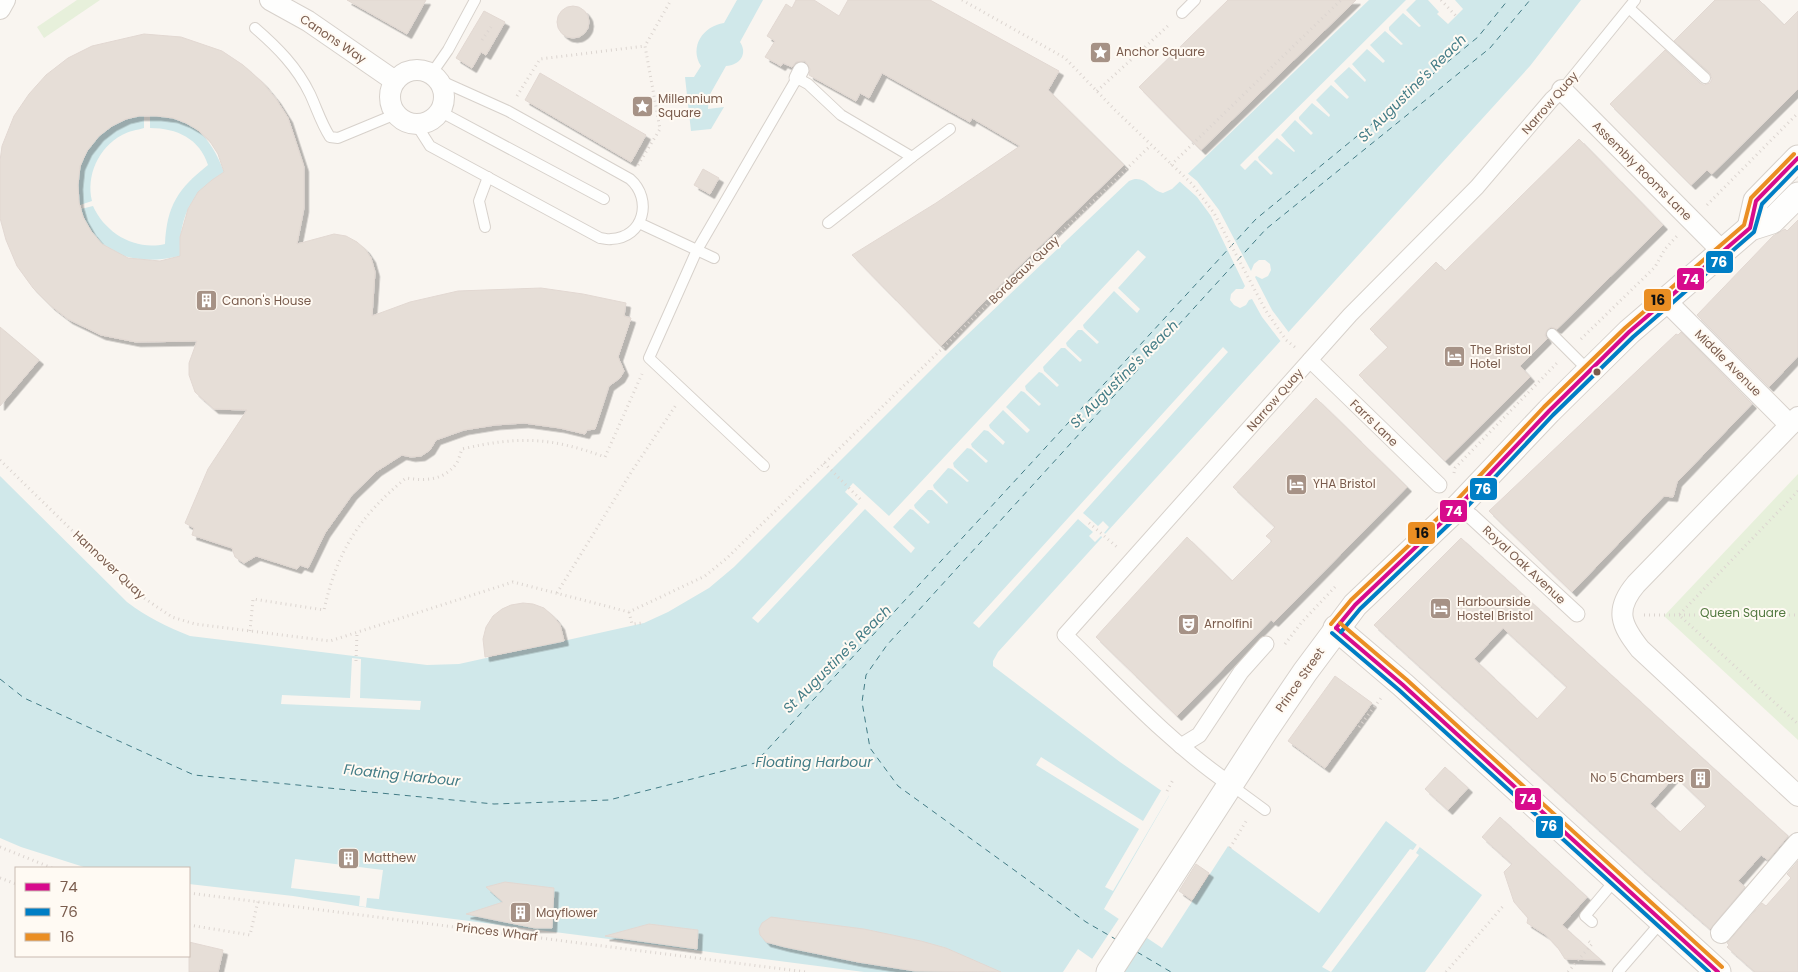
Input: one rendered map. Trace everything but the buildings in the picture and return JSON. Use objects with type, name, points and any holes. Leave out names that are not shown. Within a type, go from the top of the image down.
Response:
[{"type":"street","points":[[0,9],[5,0]]},
{"type":"street","name":"Canons Way","points":[[270,0],[308,21],[395,80]]},
{"type":"street","points":[[420,69],[435,76],[444,88],[445,98],[440,112],[434,119],[425,123],[416,124],[404,121],[396,114],[391,106],[389,97],[395,80],[410,70],[420,69]]},
{"type":"street","name":"Assembly Rooms Lane","points":[[1562,90],[1723,252]]},
{"type":"street","name":"Narrow Quay","points":[[1230,784],[1181,746],[1065,635],[1350,315],[1477,187],[1552,99],[1562,90]]},
{"type":"street","points":[[1750,228],[1756,200],[1798,158]]},
{"type":"street","name":"Prince Street","points":[[1109,972],[1230,784],[1305,672],[1354,606],[1460,505],[1629,332],[1750,228],[1772,221],[1798,194]]},
{"type":"street","name":"Middle Avenue","points":[[1666,301],[1794,421]]},
{"type":"street","name":"Farrs Lane","points":[[1310,360],[1439,485]]},
{"type":"street","points":[[1794,421],[1636,584],[1626,596],[1622,614],[1625,631],[1640,649],[1798,796]]},
{"type":"street","name":"Royal Oak Avenue","points":[[1471,516],[1577,614]]},
{"type":"street","points":[[1336,628],[1402,685],[1718,972]]},
{"type":"street","points":[[1181,746],[1199,734],[1241,672],[1266,644]]},
{"type":"street","points":[[1721,933],[1798,843]]},
{"type":"lane","points":[[416,124],[430,146],[600,238],[622,237],[632,231],[638,223],[644,203],[641,192],[630,179],[508,111],[435,76],[475,0]]},
{"type":"lane","points":[[1182,13],[1195,0]]},
{"type":"lane","points":[[1632,4],[1705,78]]},
{"type":"lane","name":"Narrow Quay","points":[[1562,90],[1632,4]]},
{"type":"lane","points":[[255,28],[274,45],[296,70],[310,94],[322,124],[330,137],[338,138],[396,114]]},
{"type":"lane","points":[[764,466],[649,358],[697,250],[799,74],[841,115],[912,156]]},
{"type":"lane","points":[[440,112],[604,199]]},
{"type":"lane","points":[[828,223],[912,156],[950,129]]},
{"type":"lane","points":[[485,226],[479,201],[488,177]]},
{"type":"lane","points":[[638,223],[714,258]]},
{"type":"lane","points":[[1552,334],[1589,371]]},
{"type":"lane","points":[[1230,784],[1265,810]]},
{"type":"lane","points":[[1590,920],[1584,916],[1616,879]]},
{"type":"lane","points":[[1618,972],[1662,921]]},
{"type":"path","points":[[630,179],[660,129],[644,46],[670,0]]},
{"type":"path","points":[[962,0],[1064,58],[1150,146],[1192,184],[1214,213],[1266,311],[1286,340]]},
{"type":"path","points":[[1171,165],[1341,0]]},
{"type":"path","points":[[1441,0],[1456,16]]},
{"type":"path","points":[[1097,91],[1182,13]]},
{"type":"path","points":[[482,40],[491,27]]},
{"type":"path","points":[[508,111],[540,59],[644,46]]},
{"type":"path","points":[[1712,200],[1798,113]]},
{"type":"path","name":"Bordeaux Quay","points":[[629,612],[705,576],[727,558],[1150,146]]},
{"type":"path","points":[[1582,338],[1655,267],[1665,249],[1683,230]]},
{"type":"path","points":[[250,631],[253,599],[324,610],[336,566],[349,539],[364,517],[382,497],[406,478],[424,481],[441,476],[456,464],[462,449],[516,440],[548,441],[574,446],[605,457],[649,358]]},
{"type":"path","points":[[1452,476],[1455,468],[1556,364]]},
{"type":"path","points":[[557,593],[632,471],[685,392]]},
{"type":"path","name":"Hannover Quay","points":[[0,460],[135,592],[172,617],[195,624],[330,641],[357,632]]},
{"type":"path","points":[[824,463],[861,500]]},
{"type":"path","points":[[1679,615],[1798,491]]},
{"type":"path","points":[[1089,523],[1104,536]]},
{"type":"path","points":[[356,661],[357,632],[513,582],[629,612],[632,624],[644,623]]},
{"type":"path","points":[[1646,615],[1798,615]]},
{"type":"path","points":[[1679,615],[1798,724]]},
{"type":"path","points":[[1359,727],[1381,699],[1375,693]]},
{"type":"path","points":[[1167,791],[1174,778]]},
{"type":"path","points":[[1230,848],[1239,835]]},
{"type":"path","points":[[0,847],[50,867]]},
{"type":"path","points":[[0,878],[15,884]]},
{"type":"path","name":"Princes Wharf","points":[[190,893],[806,972]]},
{"type":"path","points":[[190,925],[250,935],[258,901]]},
{"type":"path","points":[[1446,972],[1505,904]]},
{"type":"path","points":[[1568,972],[1592,944],[1577,931],[1590,920]]},
{"type":"green space","points":[[77,0],[100,0],[44,38],[37,27]]},
{"type":"green space","name":"Queen Square","points":[[1798,474],[1798,740],[1664,616]]},
{"type":"water","points":[[737,0],[763,0],[740,42],[743,55],[735,64],[726,66],[709,96],[708,109],[724,107],[711,129],[691,131],[685,77],[694,77],[701,66],[698,59],[697,45],[704,33],[716,25],[724,23]]},
{"type":"water","name":"Floating Harbour","points":[[1369,0],[1581,0],[1530,66],[998,652],[993,661],[993,666],[1120,762],[1169,796],[1104,909],[1162,948],[1228,846],[1319,913],[1386,821],[1482,895],[1425,972],[1111,972],[1078,949],[1063,972],[864,972],[376,909],[293,896],[190,884],[190,867],[84,867],[21,847],[0,838],[0,476],[127,602],[157,621],[190,636],[427,665],[459,664],[644,623],[668,612],[709,588],[734,567],[947,354],[1129,181],[1134,179],[1143,180],[1163,193],[1172,189]]},
{"type":"water","points":[[139,116],[144,116],[144,128],[125,134],[106,147],[100,155],[91,182],[92,201],[80,205],[79,174],[83,160],[90,148],[110,128]]},
{"type":"water","points":[[150,116],[177,119],[197,130],[213,148],[224,172],[203,188],[189,207],[182,229],[180,256],[148,260],[119,254],[107,248],[96,238],[87,225],[81,209],[93,206],[105,224],[122,238],[143,245],[165,244],[168,219],[176,199],[189,182],[208,165],[199,148],[186,137],[169,130],[150,128]]},
{"type":"pier","points":[[1406,0],[1416,0],[1406,10],[1421,26],[1419,27],[1403,13],[1389,27],[1389,30],[1403,44],[1401,45],[1385,31],[1370,45],[1385,61],[1383,63],[1367,49],[1352,64],[1366,80],[1365,82],[1349,67],[1334,81],[1349,97],[1347,99],[1331,85],[1316,100],[1330,115],[1329,117],[1312,103],[1299,117],[1313,133],[1311,135],[1295,120],[1281,135],[1294,152],[1277,138],[1258,157],[1273,173],[1271,175],[1255,160],[1245,170],[1240,165]]},
{"type":"pier","points":[[1428,0],[1455,0],[1463,9],[1448,24],[1437,14],[1439,12]]},
{"type":"pier","points":[[1186,172],[1197,181],[1219,210],[1251,271],[1254,264],[1259,260],[1265,260],[1270,264],[1271,270],[1268,276],[1262,279],[1255,277],[1272,310],[1290,334],[1282,343],[1262,317],[1252,299],[1240,308],[1230,300],[1231,294],[1236,289],[1243,289],[1245,286],[1211,216],[1197,197],[1178,180]]},
{"type":"pier","points":[[1138,250],[1146,257],[1118,288],[1140,309],[1137,313],[1114,291],[1083,325],[1099,342],[1097,344],[1082,330],[1078,330],[1066,343],[1082,360],[1080,362],[1065,348],[1061,348],[1043,367],[1044,371],[1059,385],[1057,387],[1039,372],[1025,386],[1026,390],[1041,404],[1039,406],[1021,391],[1006,407],[1030,430],[1027,433],[1003,410],[989,425],[1005,442],[1003,445],[988,431],[984,430],[971,444],[988,461],[986,463],[971,449],[967,448],[953,463],[954,467],[969,481],[967,482],[952,469],[948,468],[933,485],[948,502],[947,504],[932,490],[928,490],[914,505],[930,522],[928,524],[910,509],[893,527],[915,548],[911,553],[865,509],[758,623],[752,618],[858,504],[845,492],[853,483],[889,516]]},
{"type":"pier","points":[[1223,347],[1228,352],[1083,513],[1098,526],[1103,521],[1109,527],[1104,533],[1106,534],[1103,538],[1101,536],[1095,542],[1089,536],[1093,532],[1078,519],[979,628],[973,623]]},
{"type":"pier","points":[[352,658],[361,659],[360,698],[421,701],[420,710],[281,704],[282,695],[350,698]]},
{"type":"pier","points":[[1041,757],[1143,821],[1162,789],[1170,794],[1113,891],[1105,887],[1139,829],[1036,765]]},
{"type":"pier","points":[[1418,843],[1421,845],[1416,853],[1419,855],[1331,972],[1322,967],[1410,849],[1413,850]]},
{"type":"pier","points":[[295,859],[383,870],[379,899],[367,898],[366,907],[359,906],[360,896],[291,888]]},
{"type":"pier","points":[[1120,917],[1144,933],[1107,972],[1092,959]]},
{"type":"ferry route","points":[[0,679],[24,698],[194,775],[494,804],[609,800],[755,763],[1256,219],[1478,37],[1508,0]]},
{"type":"ferry route","points":[[1117,940],[1086,922],[898,786],[870,748],[862,702],[866,675],[887,645],[1266,229],[1490,48],[1530,0]]},
{"type":"ferry route","points":[[1137,952],[1171,972]]},
{"type":"transit line","name":"16","points":[[1331,624],[1351,600],[1456,501],[1544,407],[1625,328],[1744,225],[1751,198],[1794,154]]},
{"type":"transit line","name":"74","points":[[1336,628],[1355,605],[1460,505],[1549,411],[1629,332],[1750,228],[1756,201],[1798,158]]},
{"type":"transit line","name":"76","points":[[1341,632],[1360,609],[1464,510],[1553,415],[1633,337],[1754,232],[1762,204],[1798,167]]},
{"type":"transit line","name":"16","points":[[1340,623],[1407,680],[1722,967]]},
{"type":"transit line","name":"74","points":[[1336,628],[1403,685],[1718,972]]},
{"type":"transit line","name":"76","points":[[1332,633],[1399,690],[1709,972]]},
{"type":"place","name":"Anchor Square","points":[[1100,52]]},
{"type":"place","name":"Millennium Square","points":[[642,106]]},
{"type":"place","name":"Canon's House","points":[[206,301]]},
{"type":"place","name":"The Bristol Hotel","points":[[1454,357]]},
{"type":"place","name":"YHA Bristol","points":[[1297,484]]},
{"type":"place","name":"Harbourside Hostel Bristol","points":[[1441,609]]},
{"type":"place","name":"Arnolfini","points":[[1188,624]]},
{"type":"place","name":"No 5 Chambers","points":[[1700,778]]},
{"type":"place","name":"Matthew","points":[[348,858]]},
{"type":"place","name":"Mayflower","points":[[520,913]]},
{"type":"water label","name":"St Augustine's Reach","points":[[1412,88]]},
{"type":"water label","name":"St Augustine's Reach","points":[[1124,374]]},
{"type":"water label","name":"St Augustine's Reach","points":[[837,659]]}]
